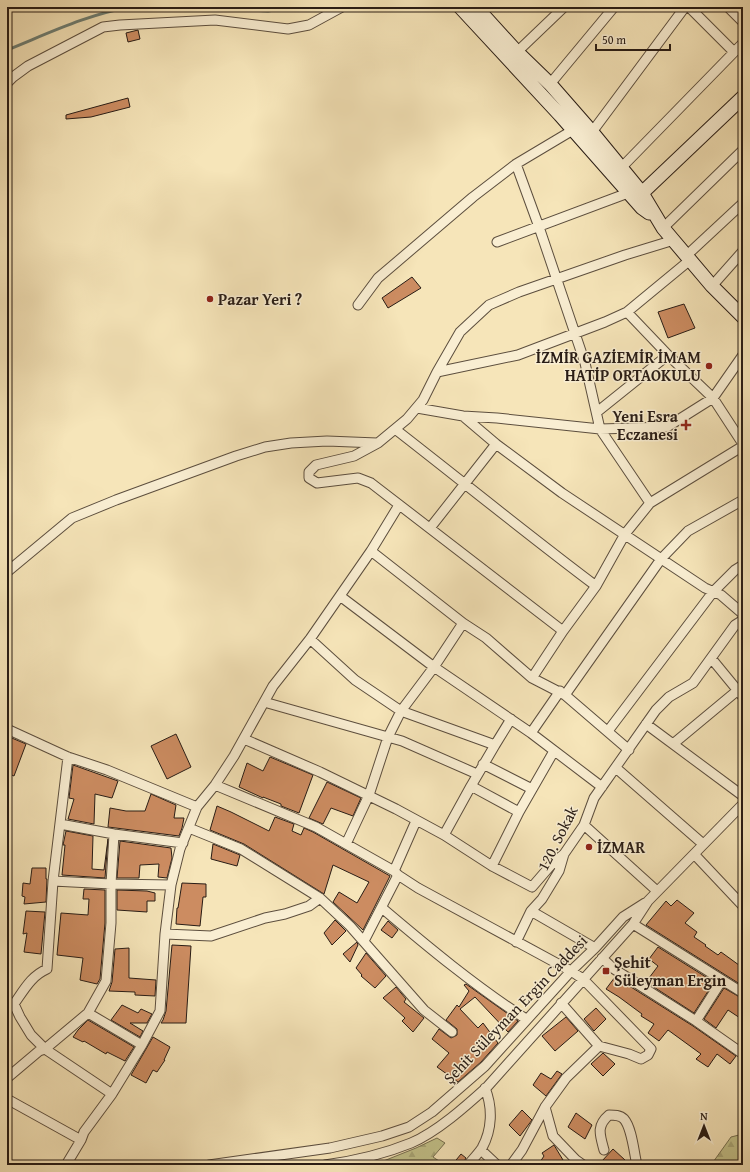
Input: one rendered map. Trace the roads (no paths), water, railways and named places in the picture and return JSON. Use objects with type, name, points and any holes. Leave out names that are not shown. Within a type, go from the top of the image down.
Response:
[{"type":"main road","points":[[460,7],[573,130],[628,193],[642,208],[660,223]]},
{"type":"main road","points":[[476,7],[517,52],[550,84],[592,132],[642,193],[660,223],[688,258],[712,286],[742,314]]},
{"type":"main road","points":[[642,193],[743,97]]},
{"type":"street","points":[[7,83],[28,66],[103,27],[215,20],[288,29],[309,26],[342,7]]},
{"type":"street","points":[[517,52],[564,7]]},
{"type":"street","points":[[550,84],[614,7]]},
{"type":"street","points":[[592,132],[685,7]]},
{"type":"street","points":[[689,7],[733,51]]},
{"type":"street","points":[[728,7],[743,22]]},
{"type":"street","points":[[620,168],[733,51],[743,43]]},
{"type":"street","points":[[358,304],[378,278],[473,197],[516,164],[573,130]]},
{"type":"street","points":[[660,223],[743,150]]},
{"type":"street","points":[[516,164],[585,363],[600,429],[650,502]]},
{"type":"street","points":[[497,242],[628,193]]},
{"type":"street","points":[[437,372],[518,355],[575,334],[627,312],[688,258],[743,203]]},
{"type":"street","points":[[563,631],[371,483],[358,478],[317,483],[310,478],[309,472],[316,465],[354,456],[378,443],[407,419],[423,400],[460,332],[490,304],[556,279],[674,240]]},
{"type":"street","points":[[712,286],[743,251]]},
{"type":"street","points":[[532,678],[563,631],[596,586],[625,534],[650,502],[743,445],[713,398],[668,355],[627,312]]},
{"type":"street","points":[[597,412],[668,355]]},
{"type":"street","points":[[417,408],[462,416],[497,418],[600,429],[667,427],[713,398],[743,355]]},
{"type":"street","points":[[462,416],[496,444],[562,493],[705,588],[721,595],[743,614]]},
{"type":"street","points":[[395,429],[465,483],[495,509],[596,586]]},
{"type":"street","points":[[7,572],[72,518],[116,500],[236,456],[265,447],[291,442],[327,441],[378,443]]},
{"type":"street","points":[[430,528],[496,444]]},
{"type":"street","points":[[531,733],[662,559],[688,531],[743,500]]},
{"type":"street","points":[[66,1165],[84,1132],[112,1094],[142,1045],[160,1011],[165,934],[171,885],[183,843],[197,807],[215,785],[244,739],[273,686],[310,639],[340,596],[371,551],[399,505]]},
{"type":"street","points":[[371,551],[463,623],[486,638],[532,678],[562,693],[608,731],[628,750]]},
{"type":"street","points":[[608,731],[713,592],[735,570],[743,566]]},
{"type":"street","points":[[340,596],[434,667],[531,733],[602,787]]},
{"type":"street","name":"120. Sokak","points":[[516,942],[531,911],[542,899],[559,870],[564,854],[584,825],[594,798],[646,724],[656,710],[669,697],[693,683],[734,625],[743,620]]},
{"type":"street","points":[[346,844],[369,795],[388,737],[401,711],[434,667],[463,623]]},
{"type":"street","points":[[310,639],[355,680],[401,711],[495,745]]},
{"type":"street","points":[[673,744],[740,694],[711,658]]},
{"type":"street","points":[[264,702],[402,741],[477,774]]},
{"type":"street","points":[[444,835],[477,774],[511,719]]},
{"type":"street","points":[[646,724],[743,796]]},
{"type":"street","points":[[7,729],[68,757],[108,770],[197,807]]},
{"type":"street","points":[[244,739],[369,795],[444,835],[492,866],[532,887],[551,865],[564,854]]},
{"type":"street","points":[[492,866],[519,812],[554,751]]},
{"type":"street","points":[[68,757],[53,881],[47,968],[31,980],[14,1004],[31,1035],[46,1049],[112,1094]]},
{"type":"street","points":[[483,764],[532,789]]},
{"type":"street","points":[[616,768],[703,844]]},
{"type":"street","points":[[215,785],[316,827],[396,873],[418,888],[571,971],[583,979],[651,1049],[648,1056],[641,1059],[629,1054],[599,1046],[561,1003]]},
{"type":"street","points":[[471,786],[519,812]]},
{"type":"street","name":"Şehit Süleyman Ergin Caddesi","points":[[325,1165],[346,1162],[412,1142],[436,1128],[463,1109],[485,1088],[633,924],[648,901],[657,891],[743,804]]},
{"type":"street","points":[[364,941],[382,908],[416,821]]},
{"type":"street","points":[[60,824],[114,834],[183,843]]},
{"type":"street","points":[[584,825],[657,891]]},
{"type":"street","points":[[189,828],[241,849],[320,898],[364,941],[424,1010],[452,1032]]},
{"type":"street","points":[[7,1078],[39,1050],[46,1049],[88,1013],[106,981],[111,923],[111,884],[114,834]]},
{"type":"street","points":[[694,854],[743,906]]},
{"type":"street","points":[[53,881],[171,885]]},
{"type":"street","points":[[165,934],[211,936],[265,918],[285,914],[309,906],[320,898]]},
{"type":"street","name":"Şehit Süleyman Ergin Caddesi","points":[[209,1165],[330,1148],[382,1136],[409,1127],[432,1112],[485,1066],[526,1019],[623,917],[648,901]]},
{"type":"street","points":[[382,908],[457,971],[526,1019]]},
{"type":"street","points":[[531,911],[595,948]]},
{"type":"street","points":[[633,924],[743,993]]},
{"type":"street","points":[[602,958],[614,968],[696,1021],[743,1054]]},
{"type":"street","points":[[696,1021],[722,980]]},
{"type":"street","points":[[88,1013],[142,1045]]},
{"type":"street","points":[[510,1165],[522,1150],[545,1106],[566,1078],[599,1046]]},
{"type":"street","points":[[468,1165],[481,1150],[489,1132],[491,1113],[489,1098],[485,1088]]},
{"type":"street","points":[[7,1099],[81,1140]]},
{"type":"street","points":[[545,1106],[553,1136],[576,1160],[583,1165]]},
{"type":"street","points":[[604,1150],[599,1131],[603,1120],[609,1115],[618,1115],[624,1118],[629,1127],[637,1165]]},
{"type":"street","points":[[481,1150],[497,1165]]},
{"type":"waterway","points":[[7,50],[83,19],[131,7]]},
{"type":"waterway","points":[[191,7],[268,11],[292,7]]},
{"type":"place","name":"Pazar Yeri ?","points":[[210,299]]},
{"type":"place","name":"İZMİR GAZİEMİR İMAM HATİP ORTAOKULU","points":[[709,366]]},
{"type":"place","name":"Yeni Esra Eczanesi","points":[[686,425]]},
{"type":"place","name":"İZMAR","points":[[589,847]]},
{"type":"place","name":"Şehit Süleyman Ergin","points":[[606,971]]}]
